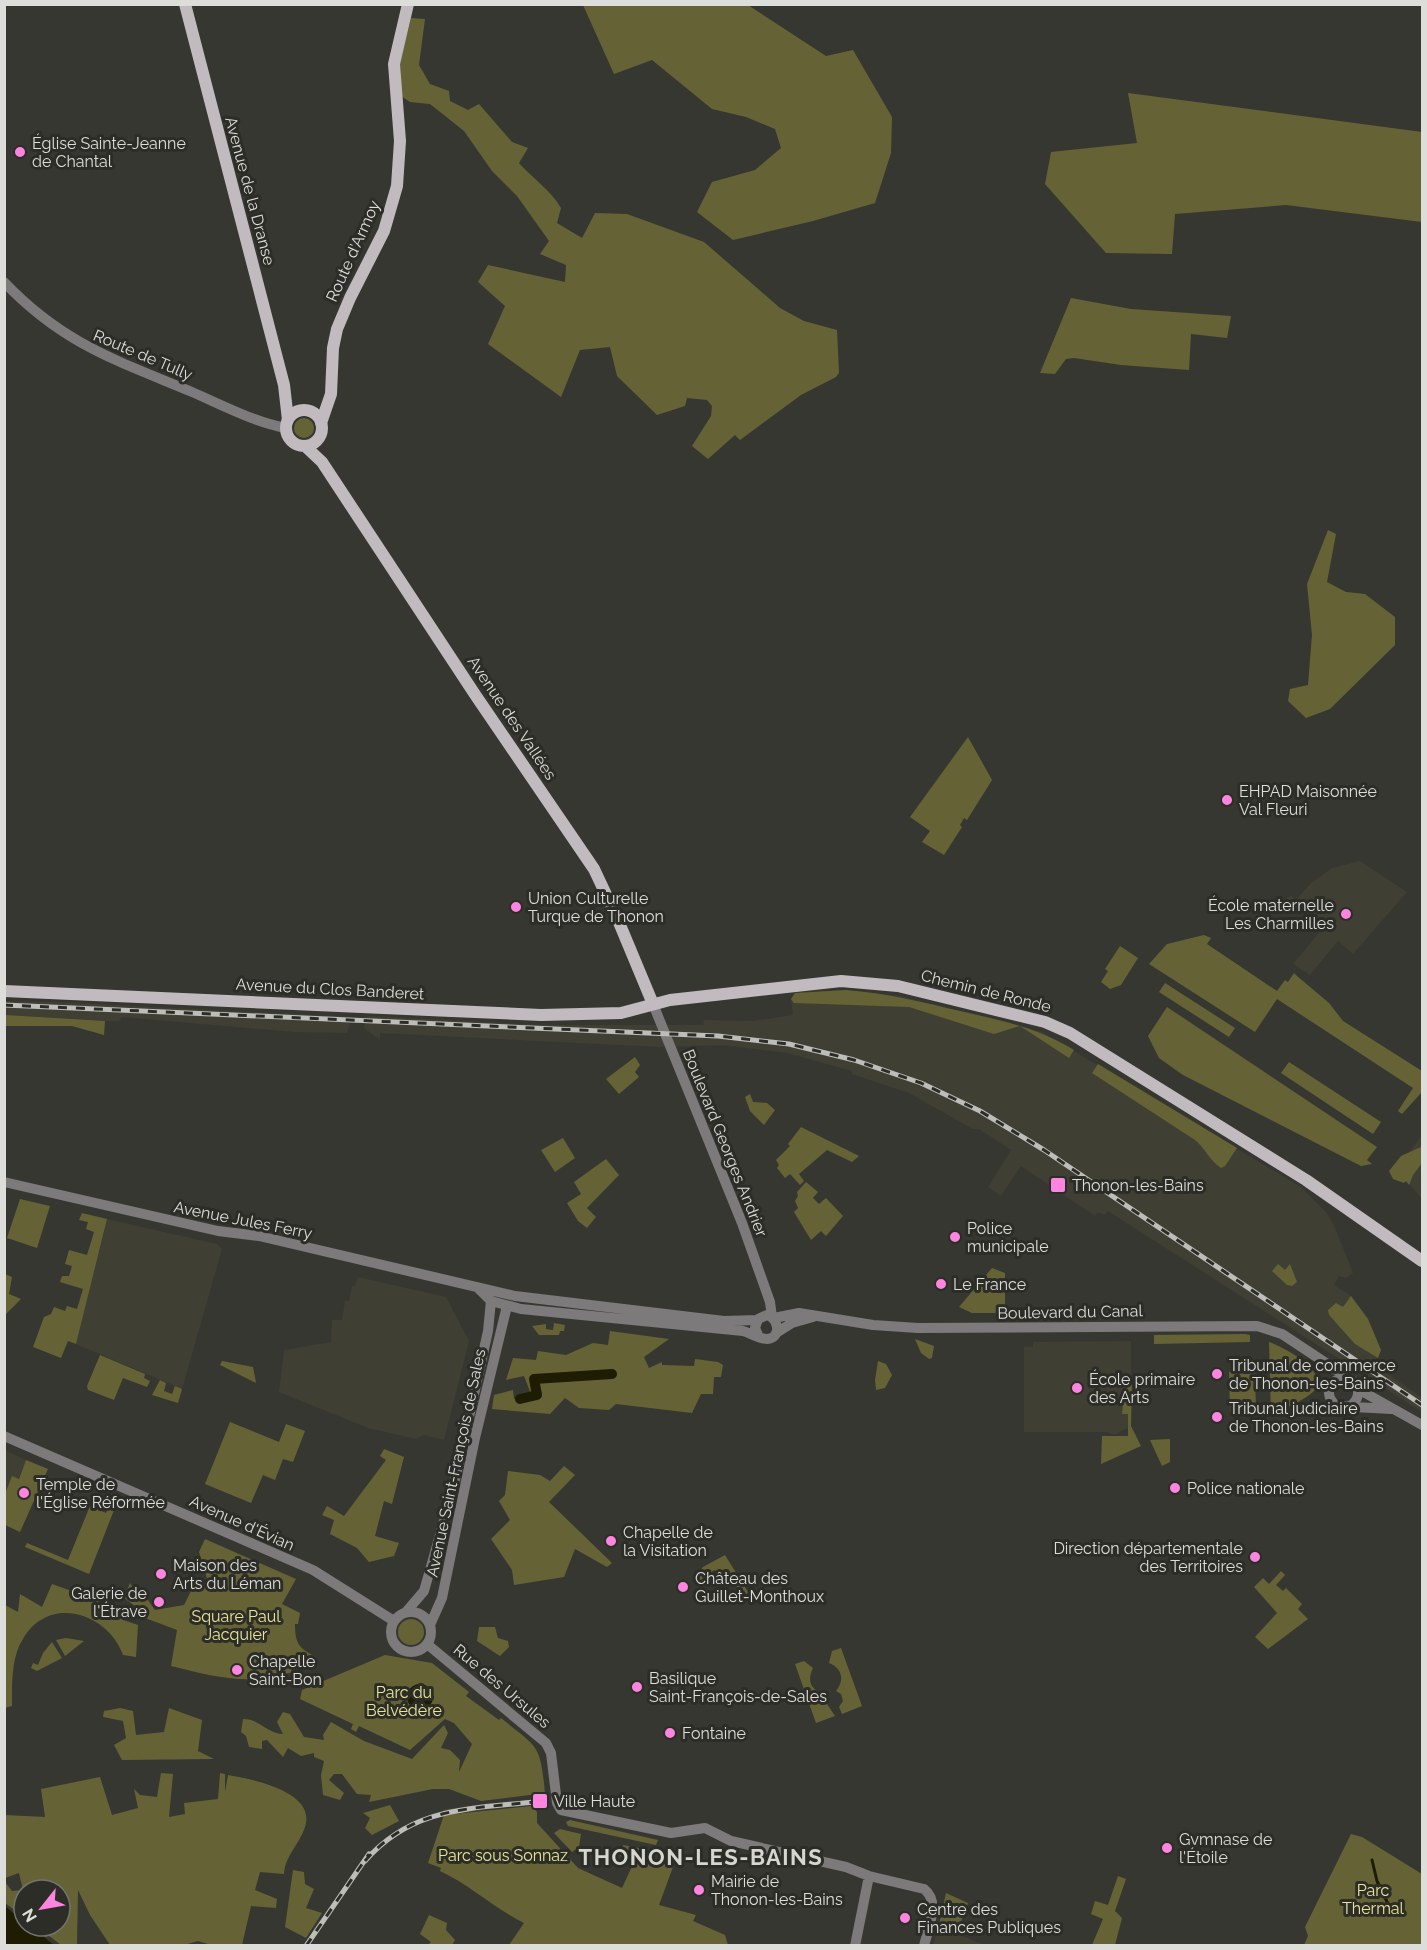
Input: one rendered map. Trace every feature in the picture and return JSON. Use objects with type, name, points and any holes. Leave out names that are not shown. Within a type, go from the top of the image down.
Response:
[{"type":"main road","name":"Avenue de la Dranse","points":[[184,4],[284,386],[287,424]]},
{"type":"main road","name":"Route d'Armoy","points":[[321,423],[332,390],[333,348],[337,329],[384,231],[397,186],[400,141],[394,64],[398,36],[408,4]]},
{"type":"main road","name":"Avenue de la Dranse","points":[[284,386],[307,411]]},
{"type":"main road","points":[[307,411],[321,423],[319,438],[305,446],[292,441],[287,424],[295,413],[327,403]]},
{"type":"main road","name":"Avenue des Vallées","points":[[319,438],[322,462]]},
{"type":"main road","name":"Avenue des Vallées","points":[[305,446],[322,462],[491,720],[594,869],[618,920],[652,1005]]},
{"type":"main road","name":"Chemin de Ronde","points":[[652,1005],[816,982],[854,981],[898,986],[1045,1022],[1077,1037],[1306,1180],[1422,1261]]},
{"type":"main road","name":"Avenue du Clos Banderet","points":[[4,991],[542,1015],[621,1013],[652,1005]]},
{"type":"street","name":"Route de Tully","points":[[4,282],[40,317],[81,345],[217,403],[287,424]]},
{"type":"street","name":"Boulevard Georges Andrier","points":[[652,1005],[742,1223],[767,1293],[773,1317]]},
{"type":"street","name":"Avenue Jules Ferry","points":[[4,1182],[526,1298],[758,1335]]},
{"type":"street","name":"Avenue Jules Ferry","points":[[477,1286],[491,1301],[507,1306],[724,1321],[758,1319]]},
{"type":"street","points":[[758,1319],[773,1317],[778,1325],[776,1333],[768,1338],[758,1335],[755,1328],[758,1319],[767,1293],[777,1303],[799,1313]]},
{"type":"street","name":"Avenue Saint-François de Sales","points":[[406,1612],[424,1591],[452,1492],[488,1331],[491,1301]]},
{"type":"street","name":"Avenue Saint-François de Sales","points":[[430,1625],[442,1598],[470,1461],[507,1306]]},
{"type":"street","name":"Boulevard du Canal","points":[[773,1317],[799,1313],[907,1328],[1255,1325],[1278,1332],[1346,1378]]},
{"type":"street","name":"Boulevard du Canal","points":[[776,1333],[792,1323],[816,1317]]},
{"type":"street","name":"Boulevard du Canal","points":[[1316,1357],[1329,1377],[1330,1386]]},
{"type":"street","points":[[1391,1409],[1340,1407],[1332,1403],[1328,1394],[1330,1386],[1336,1379],[1346,1378],[1353,1381],[1358,1389],[1422,1425]]},
{"type":"street","points":[[1350,1406],[1356,1400],[1358,1389]]},
{"type":"street","name":"Avenue d'Évian","points":[[4,1436],[313,1570],[394,1621]]},
{"type":"street","points":[[406,1612],[420,1614],[430,1625],[431,1636],[427,1644],[413,1652],[400,1648],[391,1635],[394,1621],[406,1612]]},
{"type":"street","name":"Rue des Ursules","points":[[427,1644],[544,1741],[551,1755],[555,1794],[561,1810],[663,1832],[675,1833],[705,1828],[739,1843],[846,1867],[869,1876]]},
{"type":"street","points":[[855,1946],[869,1876],[921,1888],[931,1896],[934,1904],[924,1946]]},
{"type":"shaded area","name":"École maternelle Les Charmilles","points":[[1360,861],[1407,892],[1353,954],[1338,941],[1310,975],[1293,964],[1322,929],[1285,900],[1291,895],[1296,900],[1311,883],[1332,868]]},
{"type":"shaded area","points":[[846,990],[900,996],[1042,1032],[1301,1187],[1326,1212],[1334,1225],[1353,1273],[1346,1278],[1339,1276],[1334,1285],[1351,1296],[1368,1319],[1381,1350],[1374,1364],[1422,1398],[1422,1412],[1108,1211],[1104,1215],[1098,1212],[1095,1216],[1021,1166],[1001,1196],[988,1187],[1011,1150],[979,1129],[973,1129],[909,1093],[852,1074],[852,1071],[787,1053],[723,1045],[660,1047],[380,1033],[380,1040],[364,1028],[367,1016],[544,1025],[703,1025],[704,1020],[753,1021],[793,1015],[791,999],[795,993]]},
{"type":"shaded area","points":[[5,1001],[352,1017],[347,1033],[294,1032],[122,1017],[119,1021],[25,1018],[5,1015]]},
{"type":"shaded area","points":[[1422,1135],[1422,1199],[1406,1180],[1407,1155]]},
{"type":"shaded area","points":[[107,1219],[217,1244],[222,1249],[182,1389],[76,1344],[96,1253],[99,1253]]},
{"type":"shaded area","points":[[358,1277],[446,1297],[469,1341],[444,1440],[424,1435],[416,1439],[368,1428],[279,1392],[284,1350],[331,1342],[332,1320],[342,1320],[345,1301],[349,1301],[352,1286],[355,1286]]},
{"type":"shaded area","name":"École primaire des Arts","points":[[1131,1341],[1131,1426],[1114,1435],[1107,1432],[1024,1432],[1024,1347],[1033,1347],[1033,1342]]},
{"type":"shaded area","points":[[5,1450],[26,1460],[5,1512]]},
{"type":"shaded area","points":[[420,1684],[429,1688],[433,1697],[429,1706],[420,1710],[411,1706],[407,1697],[411,1688]]},
{"type":"shaded area","points":[[534,1800],[534,1804],[444,1815],[443,1809]]},
{"type":"shaded area","points":[[363,1859],[367,1861],[309,1945],[304,1945]]},
{"type":"shaded area","points":[[5,1906],[12,1912],[12,1938],[45,1938],[54,1945],[5,1945]]},
{"type":"shaded area","points":[[938,1927],[957,1934],[985,1945],[933,1945]]},
{"type":"green space","points":[[583,5],[748,5],[826,56],[853,50],[892,117],[891,153],[875,203],[733,240],[697,212],[712,182],[755,170],[781,148],[775,129],[746,117],[712,109],[652,60],[614,74]]},
{"type":"green space","points":[[411,18],[425,19],[419,65],[430,84],[449,91],[450,101],[468,110],[479,104],[512,142],[528,148],[519,163],[557,201],[561,208],[557,223],[582,238],[595,213],[627,214],[704,242],[780,308],[804,321],[837,330],[839,373],[836,377],[801,395],[740,440],[735,435],[708,459],[692,446],[711,416],[712,406],[707,400],[687,398],[685,406],[657,415],[617,376],[610,347],[580,350],[561,397],[488,344],[505,306],[478,282],[488,265],[565,282],[566,265],[540,254],[549,241],[517,196],[492,171],[464,131],[430,104],[410,102],[401,96],[400,63]]},
{"type":"green space","points":[[1128,93],[1422,132],[1422,222],[1286,205],[1175,214],[1172,254],[1106,253],[1045,184],[1051,152],[1137,143]]},
{"type":"green space","points":[[1071,298],[1131,309],[1231,316],[1227,338],[1191,334],[1189,370],[1121,365],[1074,358],[1066,359],[1055,374],[1040,373]]},
{"type":"green space","points":[[304,418],[311,421],[314,428],[311,435],[304,438],[297,435],[294,428],[297,421]]},
{"type":"green space","points":[[1328,530],[1336,534],[1327,582],[1346,592],[1365,594],[1395,617],[1395,645],[1330,709],[1306,718],[1288,701],[1290,689],[1308,685],[1312,635],[1307,584]]},
{"type":"green space","points":[[968,737],[992,780],[967,820],[964,818],[960,825],[962,827],[944,855],[922,842],[930,831],[910,817]]},
{"type":"green space","points":[[1204,935],[1211,938],[1207,944],[1277,991],[1285,980],[1288,982],[1294,973],[1329,1003],[1343,1021],[1422,1071],[1422,1092],[1402,1114],[1398,1111],[1413,1088],[1277,999],[1255,1032],[1149,964],[1167,944]]},
{"type":"green space","points":[[1120,946],[1138,958],[1121,985],[1110,989],[1101,982],[1108,971],[1105,969]]},
{"type":"green space","points":[[1165,983],[1235,1028],[1229,1037],[1159,992]]},
{"type":"green space","points":[[846,990],[903,998],[1020,1026],[994,1034],[909,1007],[794,1003],[791,999],[795,993]]},
{"type":"green space","points":[[1167,1007],[1377,1147],[1367,1160],[1372,1164],[1361,1166],[1183,1075],[1159,1058],[1148,1036]]},
{"type":"green space","points":[[5,1015],[105,1021],[104,1035],[72,1026],[5,1026]]},
{"type":"green space","points":[[1020,1026],[1047,1036],[1074,1050],[1069,1058]]},
{"type":"green space","points":[[635,1057],[640,1065],[635,1072],[639,1077],[619,1094],[606,1079]]},
{"type":"green space","points":[[1289,1062],[1381,1122],[1373,1134],[1281,1073]]},
{"type":"green space","points":[[1098,1064],[1237,1148],[1225,1166],[1221,1168],[1217,1165],[1195,1140],[1092,1073]]},
{"type":"green space","points":[[750,1094],[753,1102],[767,1103],[775,1110],[764,1125],[750,1111],[745,1097]]},
{"type":"green space","points":[[801,1127],[859,1156],[852,1162],[827,1150],[799,1174],[804,1181],[800,1185],[790,1174],[785,1178],[777,1168],[779,1165],[776,1160],[790,1146],[788,1144]]},
{"type":"green space","points":[[563,1138],[575,1158],[555,1172],[541,1150]]},
{"type":"green space","points":[[1421,1147],[1422,1163],[1409,1185],[1406,1181],[1404,1183],[1393,1179],[1389,1171],[1401,1156]]},
{"type":"green space","points":[[606,1159],[619,1175],[587,1208],[596,1217],[587,1228],[578,1221],[567,1203],[581,1194],[574,1182]]},
{"type":"green space","points":[[806,1182],[818,1192],[813,1198],[819,1204],[826,1198],[843,1216],[826,1236],[821,1231],[811,1240],[794,1212],[798,1208],[795,1201],[798,1196],[797,1192]]},
{"type":"green space","points":[[20,1199],[50,1206],[37,1248],[7,1238]]},
{"type":"green space","points":[[82,1213],[107,1219],[76,1344],[68,1341],[61,1358],[33,1347],[44,1317],[51,1314],[54,1307],[65,1311],[67,1306],[77,1309],[83,1289],[60,1282],[62,1276],[69,1276],[72,1266],[65,1264],[69,1250],[87,1255],[94,1232],[86,1229],[88,1222],[79,1220]]},
{"type":"green space","points":[[1278,1264],[1285,1270],[1290,1264],[1297,1282],[1292,1286],[1287,1285],[1272,1271]]},
{"type":"green space","points":[[992,1268],[1005,1273],[1005,1313],[972,1313],[959,1307]]},
{"type":"green space","points":[[5,1274],[12,1277],[9,1294],[21,1299],[5,1315]]},
{"type":"green space","points":[[1351,1296],[1368,1319],[1381,1350],[1378,1358],[1355,1344],[1329,1315],[1328,1310],[1336,1303],[1343,1307]]},
{"type":"green space","points":[[554,1323],[565,1325],[564,1331],[560,1331],[559,1335],[539,1335],[532,1326],[546,1324],[546,1329],[553,1330]]},
{"type":"green space","points":[[610,1331],[669,1339],[644,1357],[649,1368],[662,1362],[662,1365],[694,1366],[695,1359],[718,1362],[723,1365],[721,1377],[714,1377],[713,1394],[701,1394],[692,1413],[616,1404],[609,1410],[579,1408],[565,1398],[550,1414],[492,1409],[494,1395],[513,1390],[514,1399],[531,1394],[524,1376],[506,1380],[513,1358],[536,1360],[538,1351],[566,1355],[593,1343],[608,1345]]},
{"type":"green space","points":[[1154,1335],[1250,1335],[1250,1342],[1154,1344]]},
{"type":"green space","points":[[915,1339],[934,1346],[932,1358],[929,1359],[921,1353]]},
{"type":"green space","points":[[1269,1342],[1285,1349],[1304,1362],[1317,1377],[1317,1385],[1313,1392],[1304,1399],[1271,1415]]},
{"type":"green space","points":[[100,1355],[145,1374],[144,1378],[150,1381],[147,1387],[123,1378],[114,1400],[88,1390],[87,1386]]},
{"type":"green space","points":[[222,1361],[253,1367],[256,1383],[220,1365]]},
{"type":"green space","points":[[878,1361],[886,1364],[892,1375],[885,1388],[876,1390],[875,1380]]},
{"type":"green space","points":[[1255,1371],[1256,1412],[1230,1412],[1229,1372]]},
{"type":"green space","points":[[160,1380],[166,1383],[164,1391],[172,1394],[175,1386],[182,1389],[178,1403],[152,1395]]},
{"type":"green space","points":[[1125,1381],[1132,1382],[1131,1426],[1141,1446],[1101,1464],[1102,1436],[1128,1436],[1128,1414],[1122,1414]]},
{"type":"green space","points":[[230,1422],[279,1442],[286,1424],[305,1431],[293,1462],[283,1459],[275,1480],[263,1475],[251,1503],[205,1484]]},
{"type":"green space","points":[[1170,1439],[1170,1462],[1162,1466],[1150,1440]]},
{"type":"green space","points":[[384,1449],[404,1457],[392,1504],[384,1501],[375,1536],[399,1543],[394,1556],[369,1562],[357,1548],[330,1534],[334,1520],[322,1515],[327,1506],[344,1516],[386,1460],[380,1456]]},
{"type":"green space","points":[[26,1460],[48,1469],[20,1532],[5,1525],[5,1494],[12,1476],[19,1479]]},
{"type":"green space","points":[[564,1466],[575,1475],[549,1502],[612,1563],[607,1567],[575,1549],[564,1577],[514,1585],[512,1570],[491,1539],[510,1520],[499,1501],[505,1495],[508,1471],[540,1475],[550,1481]]},
{"type":"green space","points":[[110,1503],[116,1505],[89,1574],[25,1547],[27,1543],[68,1560],[90,1506],[106,1513]]},
{"type":"green space","name":"Square Paul Jacquier","points":[[205,1539],[296,1579],[282,1604],[300,1613],[298,1624],[295,1624],[297,1641],[302,1648],[316,1657],[313,1664],[300,1658],[293,1672],[262,1679],[202,1674],[171,1666],[177,1630],[132,1613],[135,1606],[124,1598],[130,1583],[135,1592],[147,1591],[145,1596],[155,1610],[184,1605],[195,1583],[208,1582],[199,1552]]},
{"type":"green space","points":[[725,1555],[748,1592],[747,1594],[714,1570],[701,1581],[696,1576],[703,1567]]},
{"type":"green space","points":[[1281,1571],[1285,1575],[1276,1585],[1283,1591],[1286,1588],[1302,1604],[1298,1609],[1308,1619],[1268,1649],[1255,1637],[1277,1613],[1254,1587],[1263,1578],[1269,1584]]},
{"type":"green space","points":[[52,1584],[97,1600],[123,1620],[138,1625],[136,1657],[123,1655],[105,1628],[92,1620],[77,1614],[62,1613],[47,1617],[34,1625],[19,1646],[13,1671],[12,1706],[5,1708],[5,1605],[18,1612],[20,1594],[42,1607]]},
{"type":"green space","points":[[411,1619],[421,1622],[424,1632],[421,1642],[411,1645],[401,1642],[398,1632],[401,1622]]},
{"type":"green space","points":[[479,1627],[495,1627],[498,1638],[508,1641],[509,1647],[500,1656],[477,1641]]},
{"type":"green space","points":[[66,1638],[84,1641],[65,1656],[56,1640]]},
{"type":"green space","points":[[52,1642],[62,1658],[37,1671],[31,1668],[33,1663],[38,1665],[43,1653]]},
{"type":"green space","points":[[841,1648],[862,1706],[842,1714],[839,1707],[843,1701],[841,1694],[836,1691],[841,1683],[841,1675],[837,1668],[829,1663],[832,1651]]},
{"type":"green space","name":"Parc du Belvédère","points":[[385,1655],[432,1663],[469,1692],[466,1696],[499,1720],[501,1718],[530,1742],[539,1755],[545,1793],[481,1801],[449,1789],[433,1789],[369,1802],[371,1795],[357,1794],[342,1774],[334,1774],[329,1780],[344,1793],[340,1800],[323,1795],[321,1775],[324,1761],[314,1757],[314,1753],[301,1756],[288,1748],[283,1757],[267,1740],[262,1741],[262,1749],[249,1747],[246,1736],[241,1732],[243,1719],[254,1721],[273,1732],[283,1734],[277,1722],[283,1712],[290,1714],[304,1737],[324,1740],[323,1735],[331,1722],[364,1741],[412,1759],[444,1725],[448,1733],[441,1748],[450,1750],[460,1760],[459,1772],[472,1744],[454,1723],[445,1719],[410,1750],[359,1726],[356,1732],[351,1729],[353,1724],[300,1699],[302,1690]]},
{"type":"green space","points":[[804,1661],[813,1668],[810,1678],[812,1686],[827,1694],[825,1701],[835,1716],[816,1723],[795,1664]]},
{"type":"green space","points":[[120,1708],[133,1711],[136,1735],[164,1732],[169,1708],[202,1720],[198,1751],[214,1759],[122,1760],[114,1745],[126,1738],[123,1721],[103,1717],[104,1711]]},
{"type":"green space","points":[[161,1773],[173,1774],[169,1817],[185,1814],[184,1803],[218,1799],[220,1773],[225,1774],[225,1792],[228,1775],[280,1789],[301,1804],[306,1815],[305,1827],[287,1862],[284,1874],[260,1872],[255,1890],[277,1899],[276,1908],[251,1906],[242,1945],[211,1945],[198,1941],[184,1945],[110,1945],[90,1915],[78,1890],[77,1945],[61,1945],[52,1938],[72,1938],[72,1878],[20,1878],[19,1873],[5,1878],[5,1815],[45,1817],[41,1789],[100,1777],[112,1815],[138,1808],[134,1789],[140,1795],[157,1797]]},
{"type":"green space","points":[[390,1805],[399,1821],[372,1835],[365,1828],[370,1818],[363,1813]]},
{"type":"green space","name":"Parc sous Sonnaz","points":[[531,1806],[537,1812],[537,1823],[578,1868],[622,1888],[634,1862],[620,1856],[623,1845],[655,1851],[653,1860],[673,1867],[659,1905],[696,1915],[693,1921],[725,1935],[728,1945],[509,1945],[524,1923],[440,1871],[441,1868],[428,1863],[444,1815]]},
{"type":"green space","points":[[570,1820],[658,1840],[656,1845],[568,1826],[566,1822]]},
{"type":"green space","points":[[560,1829],[581,1834],[579,1847],[572,1852],[554,1833]]},
{"type":"green space","name":"Parc Thermal","points":[[1351,1834],[1362,1837],[1422,1874],[1422,1945],[1304,1945],[1308,1936],[1305,1927]]},
{"type":"green space","points":[[293,1870],[304,1872],[305,1884],[314,1889],[306,1908],[322,1913],[306,1938],[285,1927]]},
{"type":"green space","points":[[1118,1876],[1126,1879],[1115,1911],[1122,1918],[1115,1945],[1092,1945],[1103,1919],[1091,1914],[1095,1901],[1108,1905]]},
{"type":"green space","points":[[5,1882],[12,1891],[12,1908],[5,1903]]},
{"type":"green space","points":[[946,1893],[968,1903],[957,1932],[939,1925]]},
{"type":"green space","points":[[429,1915],[447,1923],[446,1930],[455,1940],[452,1945],[428,1945],[431,1942],[420,1934]]},
{"type":"waterway","points":[[520,1399],[537,1395],[534,1379],[612,1374]]},
{"type":"waterway","points":[[1372,1860],[1377,1881],[1389,1906]]},
{"type":"railway","points":[[4,1005],[718,1036],[789,1044],[854,1060],[921,1083],[980,1111],[1044,1150],[1422,1405]]},
{"type":"railway","points":[[365,1861],[383,1843],[422,1820],[464,1810],[534,1802]]},
{"type":"railway","points":[[306,1946],[369,1854]]},
{"type":"place","name":"Église Sainte-Jeanne de Chantal","points":[[20,152]]},
{"type":"place","name":"EHPAD Maisonnée Val Fleuri","points":[[1227,800]]},
{"type":"place","name":"Union Culturelle Turque de Thonon","points":[[516,907]]},
{"type":"place","name":"École maternelle Les Charmilles","points":[[1346,914]]},
{"type":"place","name":"Thonon-les-Bains","points":[[1058,1185]]},
{"type":"place","name":"Police municipale","points":[[955,1237]]},
{"type":"place","name":"Le France","points":[[941,1284]]},
{"type":"place","name":"Tribunal de commerce de Thonon-les-Bains","points":[[1217,1374]]},
{"type":"place","name":"École primaire des Arts","points":[[1077,1388]]},
{"type":"place","name":"Tribunal judiciaire de Thonon-les-Bains","points":[[1217,1417]]},
{"type":"place","name":"Police nationale","points":[[1175,1488]]},
{"type":"place","name":"Temple de l'Église Réformée","points":[[24,1493]]},
{"type":"place","name":"Chapelle de la Visitation","points":[[611,1541]]},
{"type":"place","name":"Direction départementale des Territoires","points":[[1255,1557]]},
{"type":"place","name":"Maison des Arts du Léman","points":[[161,1574]]},
{"type":"place","name":"Château des Guillet-Monthoux","points":[[683,1587]]},
{"type":"place","name":"Galerie de l'Étrave","points":[[159,1602]]},
{"type":"place","name":"Chapelle Saint-Bon","points":[[237,1670]]},
{"type":"place","name":"Basilique Saint-François-de-Sales","points":[[637,1687]]},
{"type":"place","name":"Fontaine","points":[[670,1733]]},
{"type":"place","name":"Ville Haute","points":[[540,1801]]},
{"type":"place","name":"Gymnase de l'Étoile","points":[[1167,1848]]},
{"type":"place","name":"Mairie de Thonon-les-Bains","points":[[699,1890]]},
{"type":"place","name":"Centre des Finances Publiques","points":[[905,1918]]},
{"type":"district","name":"THONON-LES-BAINS","points":[[701,1857]]}]
